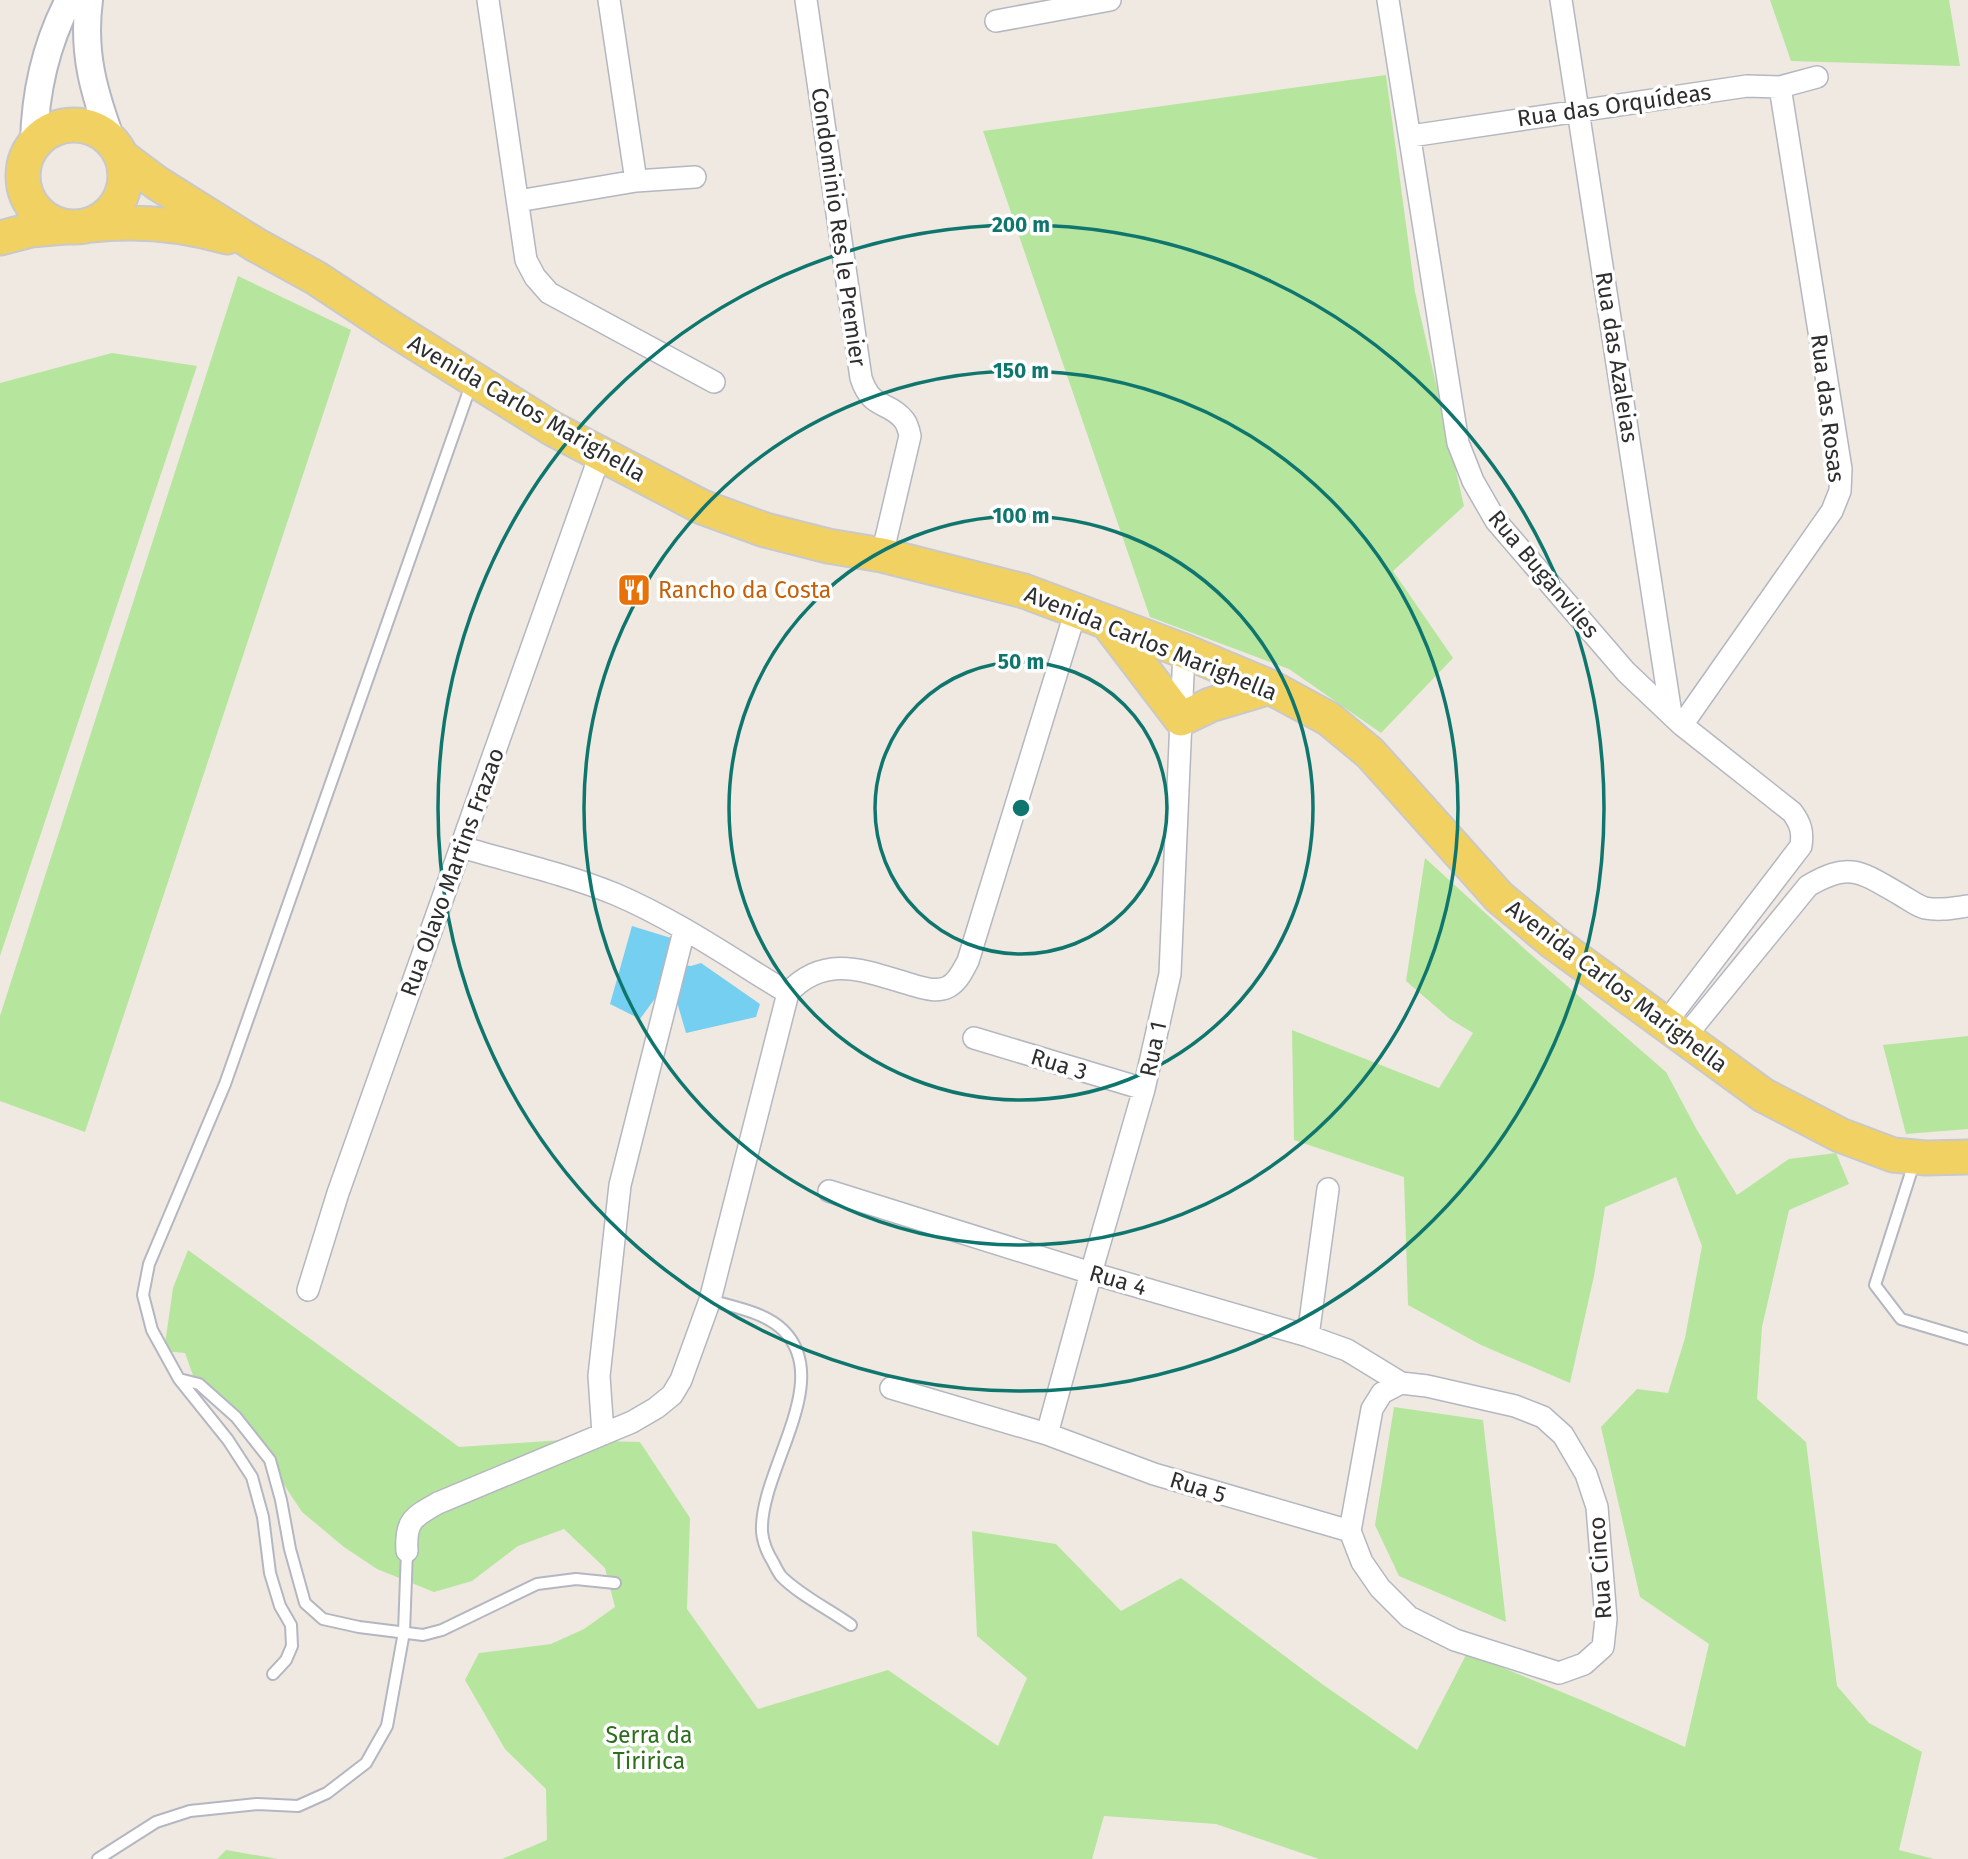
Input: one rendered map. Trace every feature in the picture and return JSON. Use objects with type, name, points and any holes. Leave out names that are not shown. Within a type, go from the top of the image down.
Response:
[{"type":"main road","points":[[0,173],[45,134],[58,128],[72,125],[95,130],[116,149],[125,173],[121,196],[113,209],[103,218],[78,226],[51,222],[40,214],[27,196],[23,178],[25,162],[32,146]]},
{"type":"main road","name":"Avenida Carlos Marighella","points":[[116,149],[157,183],[256,245],[316,278],[553,429],[702,507],[765,530],[828,546],[882,555],[1024,591],[1184,651],[1270,687],[1329,719],[1370,753],[1499,897],[1553,943],[1763,1095],[1829,1129],[1893,1154],[1968,1157]]},
{"type":"main road","name":"Avenida Carlos Marighella","points":[[0,238],[31,230],[117,222],[196,228],[256,245]]},
{"type":"main road","points":[[1107,622],[1181,719],[1210,705],[1270,687]]},
{"type":"street","points":[[32,146],[38,83],[48,45],[69,0]]},
{"type":"street","points":[[89,0],[87,47],[94,95],[116,149]]},
{"type":"street","points":[[488,0],[526,260],[535,277],[549,293],[714,382]]},
{"type":"street","points":[[609,0],[636,181]]},
{"type":"street","name":"Condominio Res le Premier","points":[[806,0],[861,378],[865,391],[875,402],[905,421],[911,436],[882,555]]},
{"type":"street","points":[[996,21],[1110,0]]},
{"type":"street","name":"Rua Buganviles","points":[[1388,0],[1458,443],[1473,481],[1496,522],[1626,671],[1676,720],[1792,812],[1801,824],[1801,846],[1674,1031]]},
{"type":"street","name":"Rua das Azaleias","points":[[1561,0],[1676,720]]},
{"type":"street","name":"Rua das Orquídeas","points":[[1411,136],[1747,86],[1780,87],[1817,77]]},
{"type":"street","name":"Rua das Rosas","points":[[1676,720],[1832,511],[1840,491],[1841,469],[1780,87]]},
{"type":"street","points":[[518,201],[636,181],[695,177]]},
{"type":"street","name":"Rua Olavo Martins Frazao","points":[[308,1290],[342,1180],[600,455]]},
{"type":"street","points":[[407,1551],[405,1531],[418,1514],[438,1503],[632,1422],[672,1395],[681,1380],[710,1300],[788,993],[801,979],[821,971],[846,967],[931,990],[948,987],[958,978],[968,961],[1076,610]]},
{"type":"street","name":"Rua 1","points":[[1047,1434],[1144,1090],[1170,974],[1184,651]]},
{"type":"street","points":[[461,847],[604,890],[658,915],[788,993]]},
{"type":"street","points":[[1674,1031],[1808,886],[1829,873],[1850,870],[1877,881],[1922,907],[1943,910],[1968,906]]},
{"type":"street","points":[[603,1434],[599,1376],[615,1213],[684,931]]},
{"type":"street","name":"Rua 3","points":[[974,1038],[1144,1090]]},
{"type":"street","points":[[1308,1336],[1328,1189]]},
{"type":"street","name":"Rua 4","points":[[829,1191],[1091,1273],[1308,1336],[1347,1350],[1401,1382]]},
{"type":"street","points":[[1350,1531],[1373,1409],[1382,1393],[1401,1382]]},
{"type":"street","name":"Rua Cinco","points":[[1350,1531],[1362,1562],[1380,1588],[1409,1617],[1455,1640],[1559,1673],[1584,1664],[1603,1647],[1606,1619],[1597,1507],[1586,1474],[1563,1435],[1543,1417],[1515,1406],[1401,1382]]},
{"type":"street","name":"Rua 5","points":[[891,1388],[1047,1434],[1154,1474],[1350,1531]]},
{"type":"lane","points":[[272,1674],[286,1660],[292,1646],[291,1625],[280,1606],[270,1573],[263,1517],[252,1477],[228,1440],[179,1379],[152,1329],[143,1295],[149,1264],[225,1084],[473,379]]},
{"type":"lane","points":[[1916,1157],[1875,1285],[1901,1319],[1968,1339]]},
{"type":"lane","points":[[710,1300],[762,1317],[781,1328],[796,1345],[802,1367],[800,1393],[767,1498],[762,1533],[769,1555],[780,1575],[851,1625]]},
{"type":"lane","points":[[179,1379],[199,1384],[236,1417],[270,1460],[305,1602],[323,1619],[359,1627],[424,1635],[442,1630],[537,1584],[576,1579],[615,1583]]},
{"type":"lane","points":[[98,1859],[156,1822],[190,1811],[257,1804],[298,1806],[327,1793],[366,1763],[387,1726],[404,1632],[407,1551]]},
{"type":"green space","points":[[1770,0],[1949,0],[1960,66],[1791,61]]},
{"type":"green space","points":[[1386,75],[1415,292],[1464,506],[1393,571],[1453,658],[1381,733],[1289,669],[1150,617],[983,131]]},
{"type":"green space","points":[[238,276],[351,330],[85,1132],[0,1101],[0,1016]]},
{"type":"green space","points":[[112,353],[197,366],[0,956],[0,383]]},
{"type":"green space","name":"Serra da Tiririca","points":[[1425,858],[1666,1072],[1697,1130],[1737,1195],[1789,1159],[1836,1153],[1849,1184],[1789,1210],[1762,1327],[1757,1399],[1806,1442],[1837,1686],[1869,1723],[1922,1752],[1899,1850],[1934,1859],[1319,1859],[1216,1824],[1104,1816],[1092,1859],[502,1859],[547,1840],[546,1789],[505,1749],[465,1680],[479,1653],[551,1644],[584,1629],[615,1607],[605,1568],[564,1529],[518,1546],[472,1581],[434,1592],[377,1569],[344,1547],[302,1512],[263,1453],[194,1378],[185,1353],[164,1351],[173,1288],[188,1250],[459,1447],[563,1440],[640,1442],[690,1518],[687,1609],[758,1709],[888,1670],[998,1746],[1027,1678],[977,1636],[972,1531],[1056,1544],[1121,1611],[1181,1578],[1322,1684],[1417,1750],[1467,1653],[1586,1702],[1685,1747],[1709,1644],[1640,1597],[1601,1427],[1637,1389],[1668,1393],[1685,1338],[1702,1246],[1676,1177],[1605,1207],[1594,1276],[1570,1383],[1481,1345],[1408,1305],[1404,1177],[1294,1140],[1292,1030],[1439,1088],[1473,1033],[1450,1019],[1406,981]]},
{"type":"green space","points":[[1968,1036],[1968,1129],[1906,1134],[1883,1045]]},
{"type":"green space","points":[[1394,1407],[1483,1420],[1506,1622],[1399,1576],[1375,1525]]},
{"type":"green space","points":[[226,1850],[278,1859],[217,1859]]},
{"type":"water","points":[[632,926],[671,938],[667,963],[691,966],[701,963],[760,1004],[756,1017],[686,1033],[677,1002],[659,993],[640,1019],[610,1004]]},
{"type":"place","name":"Rancho da Costa","points":[[634,590]]}]
